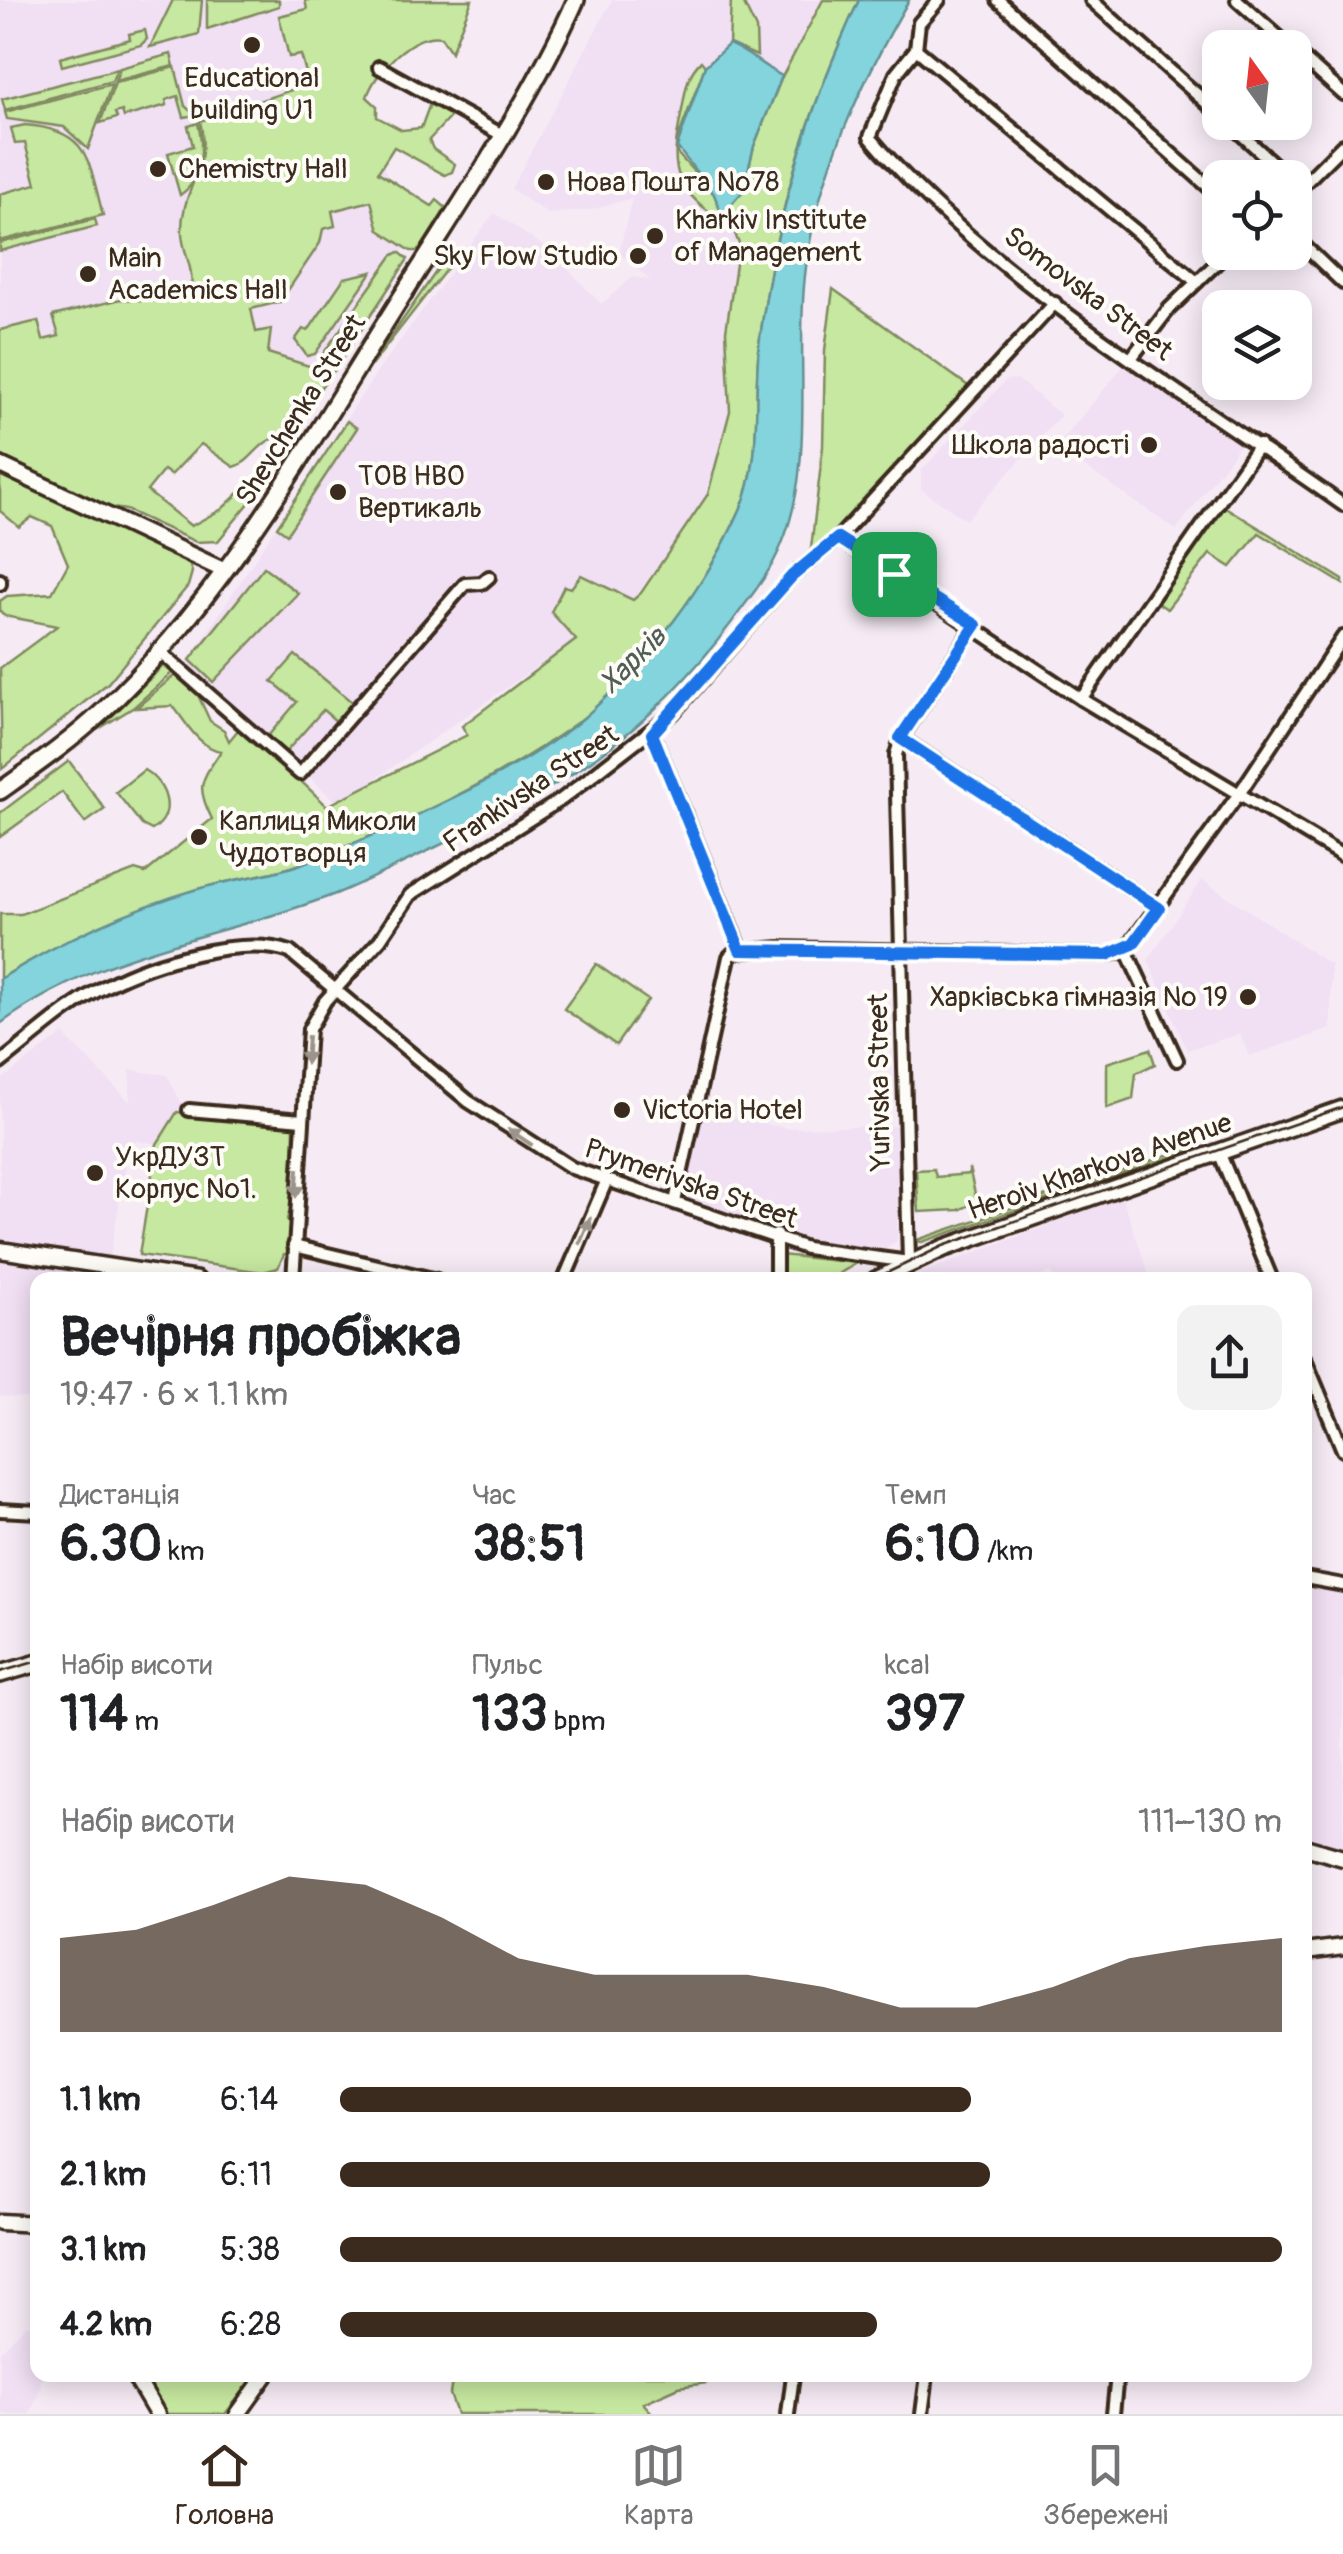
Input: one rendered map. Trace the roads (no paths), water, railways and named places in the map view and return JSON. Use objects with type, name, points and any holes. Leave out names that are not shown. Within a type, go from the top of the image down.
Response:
[{"type":"main road","name":"Shevchenka Street","points":[[0,791],[101,712],[223,570],[292,476],[504,136],[550,57],[576,0]]},
{"type":"main road","name":"Heroiv Kharkova Avenue","points":[[891,1272],[909,1262],[1220,1156],[1343,1109]]},
{"type":"main road","points":[[0,1674],[30,1665]]},
{"type":"street","points":[[939,0],[919,23],[916,49],[1198,282]]},
{"type":"street","points":[[998,0],[1202,181]]},
{"type":"street","points":[[1091,0],[1202,100]]},
{"type":"street","points":[[1238,0],[1272,30]]},
{"type":"street","name":"Somovska Street","points":[[916,49],[896,74],[870,138],[905,178],[1055,303],[1343,505]]},
{"type":"street","points":[[1312,66],[1343,94]]},
{"type":"street","points":[[379,67],[504,136]]},
{"type":"street","points":[[1247,140],[1268,160]]},
{"type":"street","points":[[1312,170],[1343,144]]},
{"type":"street","points":[[1312,254],[1343,283]]},
{"type":"street","points":[[1132,358],[1168,309],[1210,270]]},
{"type":"street","name":"Frankivska Street","points":[[293,1272],[309,1029],[410,895],[562,799],[652,734],[792,576],[838,538],[1055,303]]},
{"type":"street","points":[[1081,699],[1260,446]]},
{"type":"street","points":[[0,465],[223,570]]},
{"type":"street","points":[[838,538],[976,625],[1081,699],[1241,791],[1343,856]]},
{"type":"street","points":[[158,650],[300,774],[466,584],[482,583],[489,576]]},
{"type":"street","points":[[976,625],[900,738],[1159,908]]},
{"type":"street","points":[[675,1202],[729,957],[740,950],[1107,955],[1126,950],[1241,791],[1343,637]]},
{"type":"street","points":[[652,734],[740,950]]},
{"type":"street","name":"Yurivska Street","points":[[900,738],[896,755],[909,1262]]},
{"type":"street","name":"Prymerivska Street","points":[[0,1063],[105,986],[212,952],[266,943],[290,952],[468,1101],[534,1146],[606,1182],[826,1253],[870,1254],[909,1262]]},
{"type":"street","points":[[1126,950],[1177,1060]]},
{"type":"street","points":[[189,1110],[302,1120]]},
{"type":"street","points":[[1220,1156],[1269,1272]]},
{"type":"street","points":[[567,1272],[606,1182]]},
{"type":"street","points":[[776,1235],[776,1272]]},
{"type":"street","points":[[294,1246],[404,1272]]},
{"type":"street","points":[[0,1250],[105,1272]]},
{"type":"street","points":[[1312,1376],[1343,1450]]},
{"type":"street","points":[[0,1510],[30,1512]]},
{"type":"street","points":[[1312,1579],[1343,1585]]},
{"type":"street","points":[[1312,1849],[1343,1858]]},
{"type":"street","points":[[1312,1951],[1343,1947]]},
{"type":"street","points":[[0,2222],[30,2224]]},
{"type":"street","points":[[138,2382],[156,2414]]},
{"type":"street","points":[[238,2414],[261,2382]]},
{"type":"street","points":[[788,2414],[792,2382]]},
{"type":"street","points":[[922,2414],[926,2382]]},
{"type":"street","points":[[1113,2414],[1116,2382]]},
{"type":"water","points":[[859,0],[909,0],[844,129],[812,232],[803,301],[802,444],[792,513],[765,576],[699,663],[633,729],[599,756],[481,825],[338,893],[123,960],[41,998],[0,1024],[0,979],[23,965],[147,906],[301,864],[451,799],[561,735],[611,692],[654,645],[711,566],[747,490],[755,448],[760,338],[775,248],[809,124]]},
{"type":"water","points":[[729,44],[782,76],[754,146],[743,191],[722,215],[714,194],[677,147],[705,66]]},
{"type":"tram line","points":[[889,1272],[943,1246],[1343,1107]]},
{"type":"tram line","points":[[0,1672],[30,1663]]},
{"type":"place","name":"Educational building U1","points":[[252,45]]},
{"type":"place","name":"Chemistry Hall","points":[[158,169]]},
{"type":"place","name":"Нова Пошта №78","points":[[546,182]]},
{"type":"place","name":"Kharkiv Institute of Management","points":[[655,236]]},
{"type":"place","name":"Sky Flow Studio","points":[[638,256]]},
{"type":"place","name":"Main Academics Hall","points":[[88,274]]},
{"type":"place","name":"Школа радості","points":[[1149,445]]},
{"type":"place","name":"ТОВ НВО Вертикаль","points":[[338,492]]},
{"type":"place","name":"Каплиця Миколи Чудотворця","points":[[199,837]]},
{"type":"place","name":"Харківська гімназія № 19","points":[[1248,997]]},
{"type":"place","name":"Victoria Hotel","points":[[622,1110]]},
{"type":"place","name":"УкрДУЗТ Корпус №1.","points":[[95,1173]]},
{"type":"water label","name":"Харків","points":[[633,660]]}]
